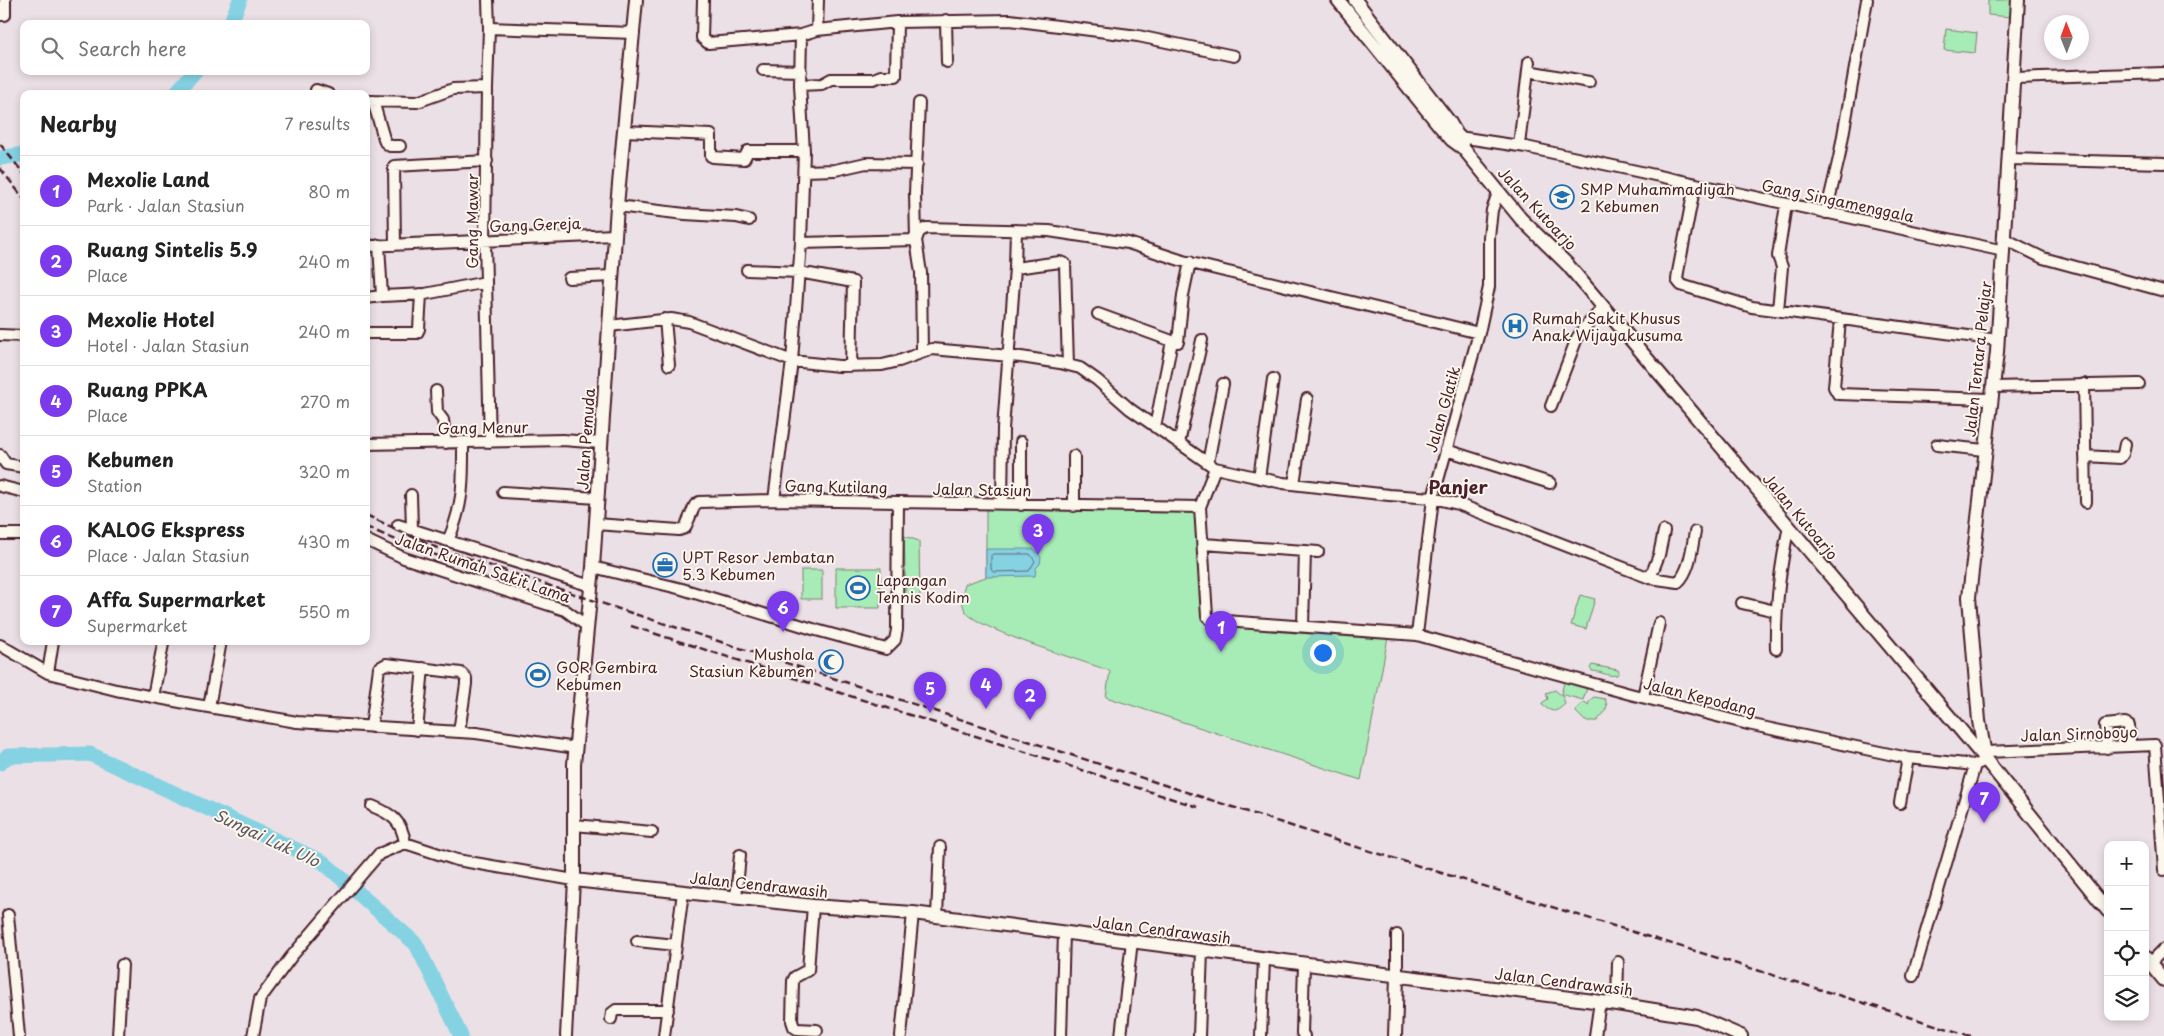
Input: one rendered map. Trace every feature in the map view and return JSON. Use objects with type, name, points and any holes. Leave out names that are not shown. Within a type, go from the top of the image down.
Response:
[{"type":"main road","name":"Jalan Pemuda","points":[[574,880],[576,748],[593,567],[615,236],[636,0]]},
{"type":"main road","points":[[1338,0],[1458,142]]},
{"type":"main road","points":[[1355,0],[1458,142]]},
{"type":"main road","name":"Jalan Tentara Pelajar","points":[[1981,760],[1969,597],[1984,450],[1998,340],[2018,0]]},
{"type":"main road","name":"Jalan Kutoarjo","points":[[1458,142],[1498,193],[1567,264],[1604,307],[1968,739],[1981,760],[2104,906]]},
{"type":"main road","points":[[1968,739],[1979,720]]},
{"type":"main road","name":"Jalan Cendrawasih","points":[[574,880],[814,906],[913,913],[1397,977],[1600,1001],[1697,1017],[1741,1036]]},
{"type":"main road","points":[[2149,961],[2164,980]]},
{"type":"main road","points":[[1395,1036],[1397,977]]},
{"type":"street","points":[[0,15],[5,15],[5,0]]},
{"type":"street","name":"Gang Mawar","points":[[488,0],[485,241],[490,442]]},
{"type":"street","points":[[703,0],[702,38],[708,42],[801,35],[816,30],[897,22],[1010,20],[1138,36],[1234,56]]},
{"type":"street","points":[[816,30],[818,0]]},
{"type":"street","points":[[1827,207],[1839,158],[1867,0]]},
{"type":"street","points":[[946,20],[947,62]]},
{"type":"street","points":[[800,85],[822,84],[831,79],[874,79],[881,76],[896,76],[897,22]]},
{"type":"street","points":[[489,28],[634,33]]},
{"type":"street","points":[[774,500],[792,361],[801,243],[804,151],[800,85],[801,35]]},
{"type":"street","points":[[1519,145],[1529,66],[1589,82]]},
{"type":"street","points":[[763,70],[801,71]]},
{"type":"street","points":[[2014,78],[2164,73]]},
{"type":"street","points":[[370,101],[417,102],[453,89],[487,88]]},
{"type":"street","points":[[370,103],[386,142],[390,146],[400,146]]},
{"type":"street","points":[[919,103],[916,240],[921,273],[922,351]]},
{"type":"street","points":[[625,131],[711,135],[711,156],[713,157],[744,159],[748,151],[804,151]]},
{"type":"street","name":"Gang Singamenggala","points":[[1458,142],[1519,145],[1786,204],[1827,207],[2004,245],[2164,292]]},
{"type":"street","points":[[2009,159],[2164,163]]},
{"type":"street","points":[[395,244],[394,166],[487,161]]},
{"type":"street","points":[[804,171],[835,170],[866,163],[917,164]]},
{"type":"street","points":[[1695,184],[1677,280],[1681,285],[1752,306],[1840,320],[1998,340]]},
{"type":"street","name":"Jalan Glatik","points":[[1417,635],[1432,498],[1489,287],[1488,237],[1492,210],[1498,193]]},
{"type":"street","points":[[1778,310],[1782,267],[1778,256],[1786,204]]},
{"type":"street","points":[[618,206],[685,214],[736,217],[749,220]]},
{"type":"street","points":[[916,240],[919,232],[926,228],[1049,231],[1128,243],[1190,262],[1478,333]]},
{"type":"street","points":[[1002,504],[1003,429],[1016,230]]},
{"type":"street","name":"Gang Gereja","points":[[370,246],[615,236]]},
{"type":"street","points":[[801,243],[916,240]]},
{"type":"street","points":[[379,245],[382,296]]},
{"type":"street","points":[[1015,268],[1060,262],[1065,264],[1068,365]]},
{"type":"street","points":[[1098,314],[1172,341],[1178,341],[1181,304],[1190,262]]},
{"type":"street","points":[[747,270],[799,272],[853,282],[852,366]]},
{"type":"street","points":[[568,278],[612,276]]},
{"type":"street","points":[[370,298],[421,294],[486,282]]},
{"type":"street","points":[[370,333],[417,333],[419,329],[421,294]]},
{"type":"street","points":[[1551,406],[1577,338],[1604,307]]},
{"type":"street","points":[[665,319],[669,365]]},
{"type":"street","points":[[609,326],[665,319],[689,322],[792,361],[852,366],[890,363],[932,349],[1009,356],[1068,365],[1080,368],[1097,380],[1130,409],[1212,466],[1259,478],[1294,484],[1432,498],[1458,504],[1650,578],[1678,582],[1682,577],[1692,550],[1694,532]]},
{"type":"street","points":[[1840,320],[1834,387],[1838,394],[1992,393],[2084,384],[2139,384]]},
{"type":"street","points":[[0,334],[20,336]]},
{"type":"street","points":[[1179,443],[1202,340]]},
{"type":"street","points":[[1155,426],[1172,341]]},
{"type":"street","points":[[1259,478],[1273,379]]},
{"type":"street","points":[[1223,384],[1212,466],[1200,508],[1209,619],[1417,635]]},
{"type":"street","points":[[2084,384],[2086,502]]},
{"type":"street","points":[[436,390],[437,412],[443,420],[446,443]]},
{"type":"street","points":[[1294,484],[1307,399]]},
{"type":"street","name":"Gang Menur","points":[[370,444],[563,440],[601,442]]},
{"type":"street","points":[[448,541],[457,522],[462,500],[463,442]]},
{"type":"street","points":[[1021,505],[1022,442]]},
{"type":"street","points":[[2085,456],[2120,458],[2125,444]]},
{"type":"street","points":[[1936,445],[1984,450]]},
{"type":"street","points":[[1446,450],[1550,482]]},
{"type":"street","points":[[0,455],[6,464],[20,466]]},
{"type":"street","points":[[1074,456],[1074,506]]},
{"type":"street","points":[[0,486],[20,491]]},
{"type":"street","points":[[503,492],[598,498]]},
{"type":"street","points":[[411,495],[412,529]]},
{"type":"street","name":"Gang Kutilang","points":[[596,524],[679,530],[685,528],[695,505],[699,502],[774,500],[898,502]]},
{"type":"street","points":[[593,567],[682,589],[882,650],[886,649],[895,640],[897,630],[898,502]]},
{"type":"street","name":"Jalan Stasiun","points":[[898,502],[1200,508]]},
{"type":"street","points":[[398,525],[590,586]]},
{"type":"street","points":[[1776,649],[1776,611],[1789,526]]},
{"type":"street","points":[[1650,578],[1659,555],[1664,531]]},
{"type":"street","points":[[0,534],[20,534]]},
{"type":"street","name":"Jalan Rumah Sakit Lama","points":[[370,542],[404,558],[565,610],[587,626]]},
{"type":"street","points":[[1203,544],[1318,552]]},
{"type":"street","points":[[1303,626],[1305,551]]},
{"type":"street","points":[[1742,603],[1776,611]]},
{"type":"street","points":[[1643,697],[1659,623]]},
{"type":"street","name":"Jalan Kepodang","points":[[1417,635],[1748,724],[1908,758],[1981,760]]},
{"type":"street","points":[[0,645],[48,673],[153,697],[297,722],[459,732],[576,748]]},
{"type":"street","points":[[48,673],[52,645]]},
{"type":"street","points":[[153,697],[163,645]]},
{"type":"street","points":[[209,707],[220,645]]},
{"type":"street","points":[[371,727],[380,666],[386,664],[458,672],[466,678],[459,732]]},
{"type":"street","points":[[417,730],[423,668]]},
{"type":"street","points":[[2108,748],[2105,725],[2124,722],[2129,725],[2130,746]]},
{"type":"street","name":"Jalan Sirnoboyo","points":[[1981,760],[2160,744],[2164,870]]},
{"type":"street","points":[[1900,802],[1908,758]]},
{"type":"street","points":[[1913,976],[1981,760]]},
{"type":"street","points":[[372,806],[387,812],[397,820],[404,833],[405,842]]},
{"type":"street","points":[[574,825],[652,832]]},
{"type":"street","points":[[253,1036],[258,1003],[262,995],[335,904],[379,854],[405,842],[457,860],[574,880],[566,1036]]},
{"type":"street","points":[[937,916],[940,846]]},
{"type":"street","points":[[736,898],[740,855]]},
{"type":"street","points":[[664,1036],[683,892]]},
{"type":"street","points":[[814,906],[808,970],[795,977],[794,980],[792,1021],[794,1028],[817,1030]]},
{"type":"street","points":[[901,1036],[913,913]]},
{"type":"street","points":[[8,915],[19,1036]]},
{"type":"street","points":[[1061,1036],[1064,932]]},
{"type":"street","points":[[1396,935],[1397,977]]},
{"type":"street","points":[[637,941],[676,945]]},
{"type":"street","points":[[1120,1036],[1132,941]]},
{"type":"street","points":[[2149,959],[2164,949]]},
{"type":"street","points":[[1199,1036],[1202,950]]},
{"type":"street","points":[[1262,1036],[1264,959]]},
{"type":"street","points":[[1617,1004],[1618,962]]},
{"type":"street","points":[[1304,964],[1302,1033],[1304,1036]]},
{"type":"street","points":[[118,1036],[122,965]]},
{"type":"street","points":[[1595,1036],[1600,1001]]},
{"type":"street","points":[[611,1019],[612,1013],[616,1010],[668,1010]]},
{"type":"green space","points":[[1988,0],[2011,0],[2011,17],[1988,15]]},
{"type":"green space","points":[[1946,29],[1977,33],[1975,53],[1944,50]]},
{"type":"green space","points":[[986,504],[1200,507],[1206,622],[1389,632],[1361,780],[1106,697],[1110,671],[1012,637],[976,620],[965,610],[962,603],[962,595],[965,584],[986,577]]},
{"type":"green space","points":[[904,536],[919,541],[920,602],[906,602]]},
{"type":"green space","name":"Lapangan Tennis Kodim","points":[[836,568],[881,568],[880,608],[836,608]]},
{"type":"green space","points":[[801,570],[822,570],[822,599],[801,599]]},
{"type":"green space","points":[[1580,595],[1595,599],[1586,629],[1571,625]]},
{"type":"green space","points":[[1592,665],[1618,670],[1619,672],[1617,675],[1607,675],[1592,671],[1590,668]]},
{"type":"green space","points":[[1565,679],[1588,685],[1583,700],[1561,694]]},
{"type":"green space","points":[[1555,690],[1563,697],[1565,704],[1554,711],[1542,705],[1542,703],[1548,699],[1546,693]]},
{"type":"green space","points":[[1594,697],[1605,699],[1607,706],[1597,721],[1585,721],[1576,712],[1579,706],[1585,702],[1588,705]]},
{"type":"water","points":[[986,549],[1034,549],[1041,557],[1040,564],[1036,568],[1035,576],[986,577]]},
{"type":"waterway","name":"Sungai Luk Ulo","points":[[232,20],[240,0]]},
{"type":"waterway","name":"Sungai Luk Ulo","points":[[178,90],[192,75]]},
{"type":"waterway","name":"Sungai Luk Ulo","points":[[0,158],[20,155]]},
{"type":"waterway","name":"Sungai Luk Ulo","points":[[0,763],[8,756],[90,754],[323,862],[416,944],[461,1036]]},
{"type":"railway","points":[[0,144],[20,169]]},
{"type":"railway","points":[[0,168],[20,194]]},
{"type":"railway","points":[[370,517],[432,546],[619,609],[1341,842],[1971,1036]]},
{"type":"railway","points":[[370,529],[458,563]]},
{"type":"railway","points":[[631,626],[1198,807]]},
{"type":"place","name":"SMP Muhammadiyah 2 Kebumen","points":[[1562,197]]},
{"type":"place","name":"Rumah Sakit Khusus Anak Wijayakusuma","points":[[1515,326]]},
{"type":"place","name":"Mexolie Hotel","points":[[1038,555]]},
{"type":"place","name":"UPT Resor Jembatan 5.3 Kebumen","points":[[665,565]]},
{"type":"place","name":"Lapangan Tennis Kodim","points":[[858,588]]},
{"type":"place","name":"KALOG Ekspress","points":[[783,632]]},
{"type":"place","name":"Mexolie Land","points":[[1221,652]]},
{"type":"place","name":"Mushola Stasiun Kebumen","points":[[831,662]]},
{"type":"place","name":"GOR Gembira Kebumen","points":[[538,675]]},
{"type":"place","name":"Ruang PPKA","points":[[986,709]]},
{"type":"place","name":"Kebumen","points":[[930,713]]},
{"type":"place","name":"Ruang Sintelis 5.9","points":[[1030,720]]},
{"type":"place","name":"Affa Supermarket","points":[[1984,823]]},
{"type":"district","name":"Panjer","points":[[1458,486]]}]
